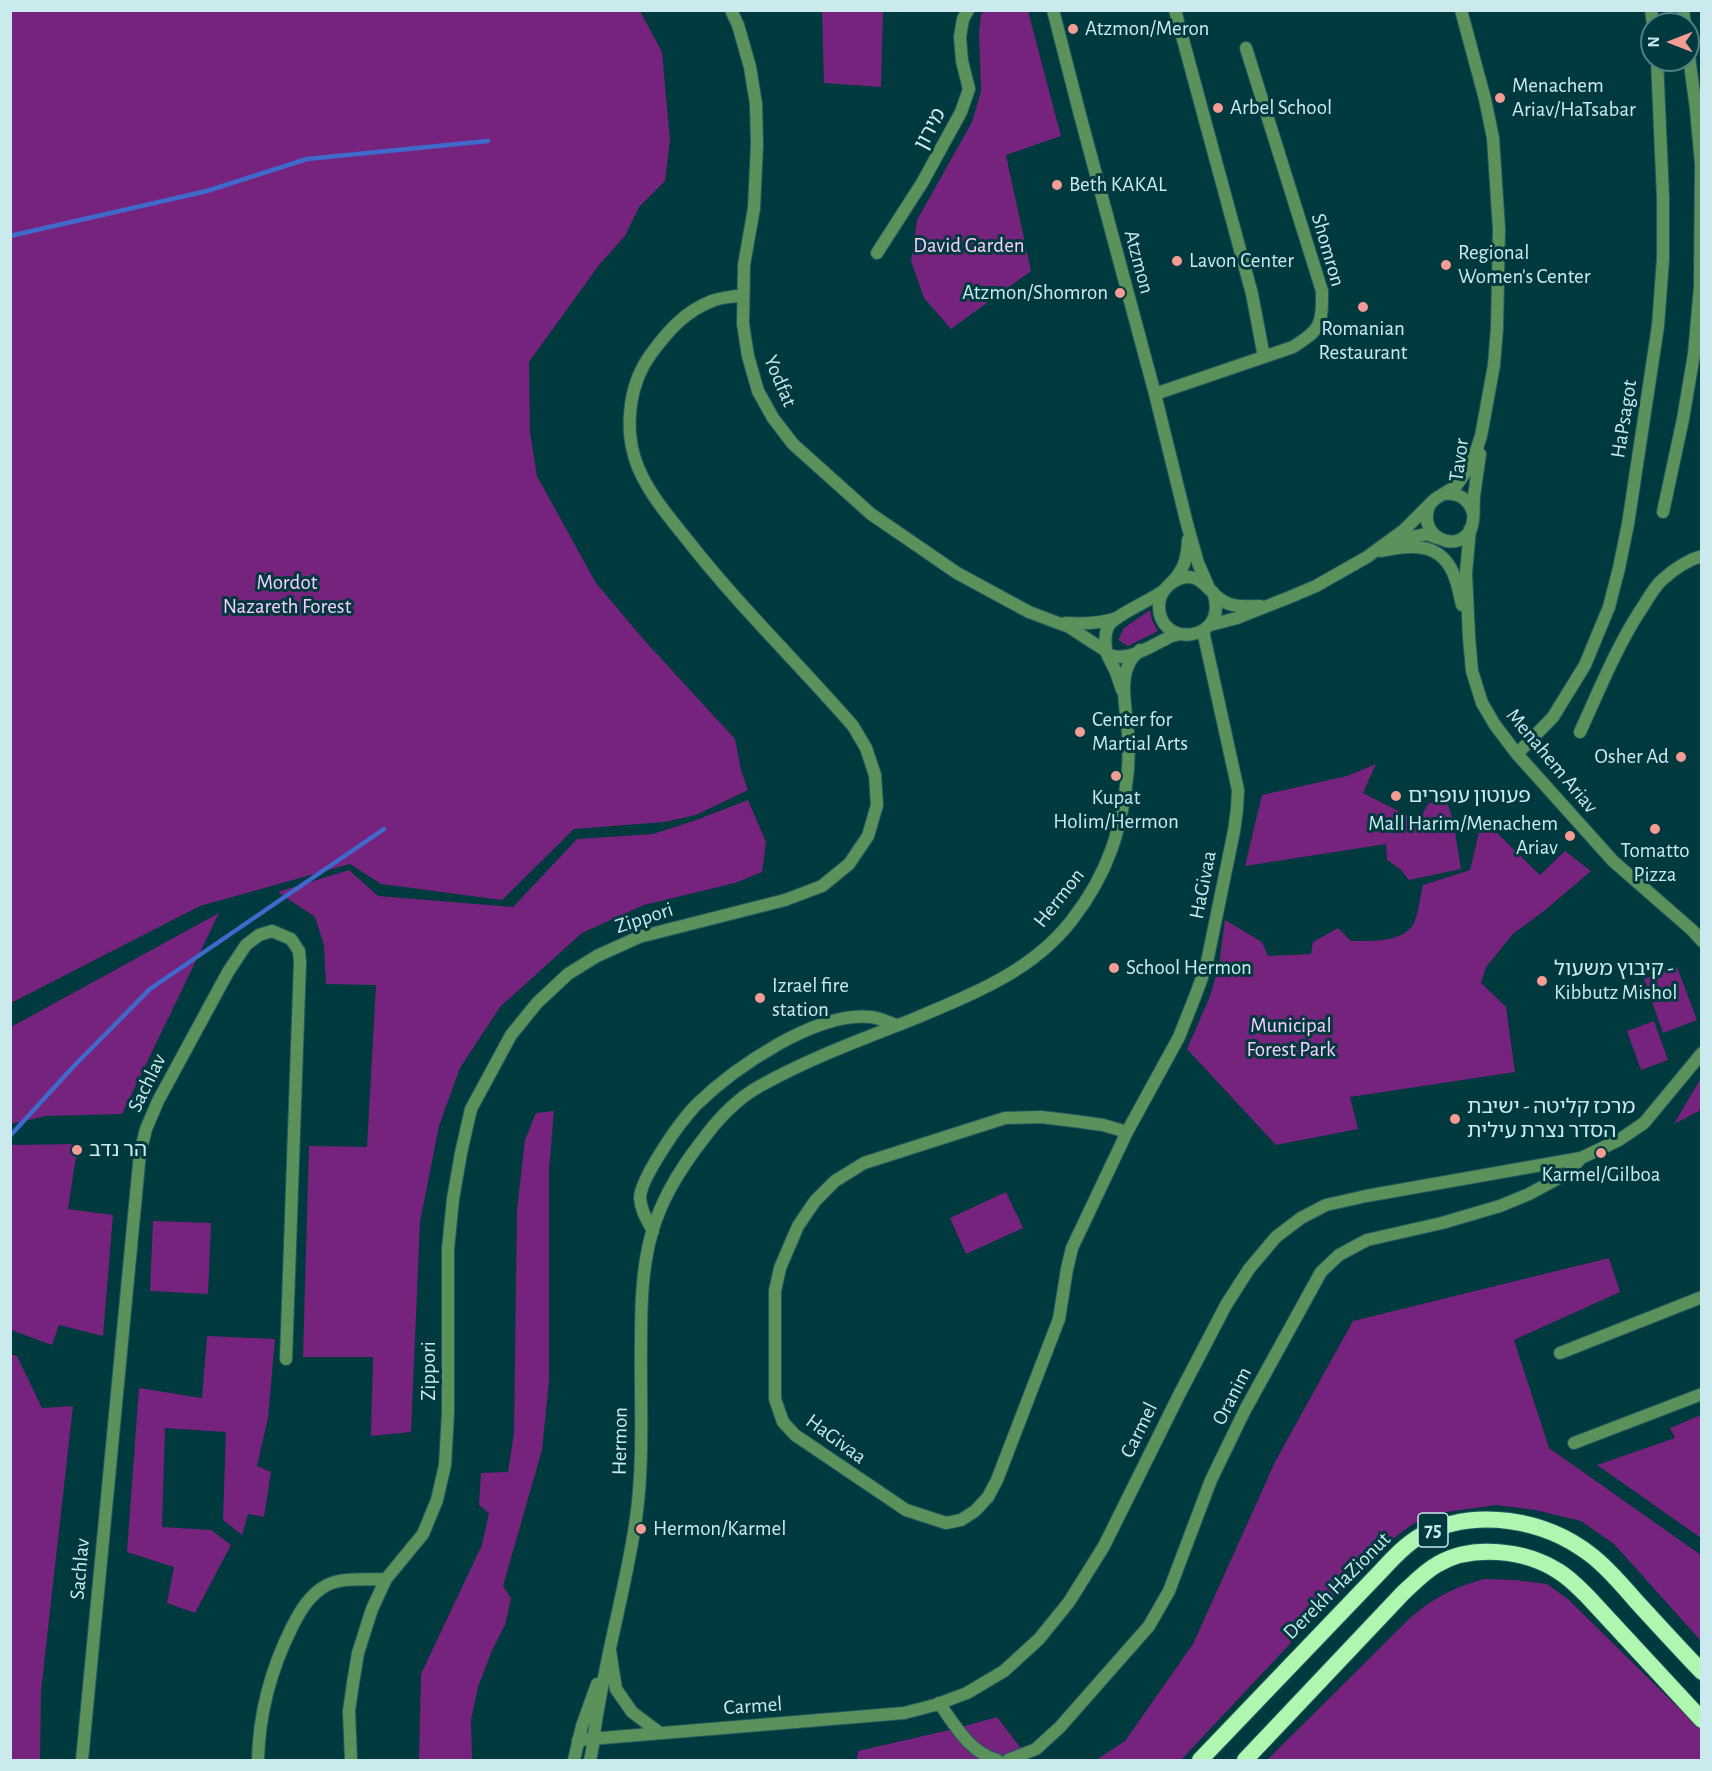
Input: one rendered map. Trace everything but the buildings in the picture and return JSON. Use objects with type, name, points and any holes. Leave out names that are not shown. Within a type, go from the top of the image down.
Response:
[{"type":"highway","name":"Derekh HaZionut","points":[[1200,1761],[1380,1571],[1402,1551],[1420,1536],[1445,1525],[1467,1520],[1497,1520],[1526,1524],[1572,1542],[1593,1556],[1612,1575],[1701,1672]]},
{"type":"highway","name":"75","points":[[1245,1761],[1403,1593],[1437,1564],[1455,1556],[1470,1553],[1519,1556],[1556,1570],[1572,1581],[1701,1720]]},
{"type":"street","name":"Yodfat","points":[[731,10],[738,25],[750,67],[756,104],[757,146],[754,208],[744,265],[743,324],[748,356],[758,391],[773,418],[793,444],[871,514],[957,573],[1029,612],[1083,634],[1107,652]]},
{"type":"street","name":"מירון","points":[[877,254],[922,183],[961,112],[969,88],[962,61],[960,37],[963,19],[968,10]]},
{"type":"street","name":"Atzmon","points":[[1053,10],[1155,394],[1187,524],[1198,563],[1211,590]]},
{"type":"street","points":[[1175,10],[1252,294],[1264,357]]},
{"type":"street","points":[[1461,10],[1485,99],[1492,138],[1499,229],[1497,328],[1494,365],[1484,424]]},
{"type":"street","name":"Shomron","points":[[1155,394],[1293,347],[1307,338],[1320,325],[1322,291],[1246,48]]},
{"type":"street","name":"HaPsagot","points":[[1517,754],[1553,717],[1585,665],[1609,608],[1621,557],[1658,326],[1663,259],[1663,197],[1658,72]]},
{"type":"street","points":[[1663,512],[1683,419],[1700,286],[1701,164],[1691,72]]},
{"type":"street","name":"Zippori","points":[[351,1761],[349,1712],[356,1663],[372,1609],[386,1579],[423,1534],[439,1492],[445,1465],[448,1413],[448,1249],[453,1199],[471,1109],[510,1035],[537,1003],[560,982],[597,956],[639,937],[785,900],[822,886],[849,864],[868,836],[877,805],[875,775],[866,748],[853,726],[711,570],[662,509],[644,481],[635,459],[630,435],[630,410],[646,360],[664,336],[684,316],[713,301],[743,296]]},
{"type":"street","name":"Tavor","points":[[1442,495],[1456,486],[1472,463],[1484,424]]},
{"type":"street","name":"Tavor","points":[[1473,515],[1484,424]]},
{"type":"street","points":[[1117,618],[1109,626],[1105,646],[1107,652],[1114,657],[1123,657],[1172,636],[1193,635],[1316,586],[1389,542],[1435,499],[1450,493],[1468,502],[1473,515],[1466,573]]},
{"type":"street","points":[[1429,505],[1426,513],[1427,526],[1432,534],[1452,544],[1464,562],[1466,573]]},
{"type":"street","name":"Atzmon","points":[[1167,587],[1180,573],[1185,563],[1187,524]]},
{"type":"street","points":[[1389,542],[1427,534],[1450,541],[1458,540],[1470,529]]},
{"type":"street","points":[[1373,553],[1408,546],[1432,550],[1442,556],[1455,577],[1469,633]]},
{"type":"street","points":[[1580,732],[1629,628],[1646,601],[1661,581],[1694,558],[1701,556]]},
{"type":"street","name":"Menahem Ariav","points":[[1466,573],[1472,671],[1482,703],[1494,725],[1613,861],[1697,933]]},
{"type":"street","points":[[1180,634],[1171,630],[1164,623],[1159,603],[1167,587],[1176,580],[1186,577],[1196,578],[1206,584],[1223,601],[1233,605],[1270,605]]},
{"type":"street","name":"Yodfat","points":[[1058,622],[1090,624],[1117,618],[1151,600],[1167,587]]},
{"type":"street","points":[[1206,628],[1215,616],[1216,609],[1216,601],[1211,590]]},
{"type":"street","name":"HaGivaa","points":[[1127,1132],[1103,1125],[1041,1117],[1005,1118],[864,1163],[835,1181],[815,1201],[798,1226],[780,1268],[775,1291],[775,1399],[783,1422],[795,1435],[906,1510],[930,1519],[946,1523],[961,1520],[975,1511],[988,1497],[997,1480],[1059,1319],[1072,1248],[1127,1132],[1179,1037],[1206,968],[1237,809],[1238,790],[1206,628]]},
{"type":"street","name":"Hermon","points":[[590,1761],[637,1511],[641,1468],[641,1313],[644,1272],[652,1232],[666,1196],[685,1162],[706,1135],[731,1107],[754,1089],[781,1074],[985,989],[1043,950],[1070,924],[1095,888],[1109,860],[1118,831],[1128,766],[1129,739],[1124,688],[1130,661],[1140,650]]},
{"type":"street","name":"Hermon","points":[[1107,652],[1116,672],[1126,708]]},
{"type":"street","name":"Sachlav","points":[[82,1761],[140,1153],[146,1129],[158,1101],[228,972],[246,945],[259,935],[272,931],[291,939],[299,951],[300,962],[286,1359]]},
{"type":"street","points":[[1697,933],[1701,941]]},
{"type":"street","points":[[652,1232],[642,1211],[640,1195],[654,1164],[673,1133],[695,1107],[724,1080],[778,1044],[818,1026],[855,1017],[872,1017],[897,1025]]},
{"type":"street","name":"Carmel","points":[[578,1740],[904,1713],[968,1693],[1004,1671],[1039,1639],[1070,1602],[1104,1546],[1226,1305],[1249,1269],[1276,1238],[1301,1218],[1326,1205],[1581,1158],[1619,1140],[1644,1124],[1701,1053]]},
{"type":"street","name":"Oranim","points":[[1008,1761],[1036,1749],[1060,1727],[1149,1626],[1169,1591],[1211,1480],[1245,1410],[1321,1272],[1339,1255],[1367,1240],[1500,1206],[1529,1194],[1568,1173],[1581,1158]]},
{"type":"street","points":[[1560,1353],[1701,1298]]},
{"type":"street","points":[[1574,1443],[1701,1394]]},
{"type":"street","points":[[258,1761],[262,1716],[270,1680],[279,1652],[305,1604],[324,1586],[333,1582],[386,1579]]},
{"type":"street","points":[[610,1650],[616,1689],[632,1712],[660,1733]]},
{"type":"street","name":"Hermon","points":[[574,1761],[578,1740],[610,1650]]},
{"type":"street","points":[[939,1703],[966,1740],[979,1752],[997,1761]]},
{"type":"green space","name":"Mordot Nazareth Forest","points":[[11,10],[640,11],[662,52],[670,140],[665,181],[639,207],[625,236],[599,265],[529,362],[530,432],[537,476],[596,583],[644,640],[735,739],[741,770],[748,790],[696,815],[664,822],[574,829],[502,900],[381,884],[350,864],[200,906],[11,1003]]},
{"type":"green space","name":"David Garden","points":[[985,10],[1028,11],[1061,136],[1006,155],[1031,271],[951,329],[924,298],[911,261],[917,220],[972,122],[981,91],[979,32],[981,15]]},
{"type":"green space","points":[[822,11],[883,11],[881,87],[824,83]]},
{"type":"green space","points":[[1150,610],[1158,631],[1128,646],[1118,640],[1124,628]]},
{"type":"green space","points":[[1376,764],[1363,793],[1418,821],[1429,803],[1447,802],[1453,820],[1461,869],[1409,880],[1400,869],[1387,860],[1386,844],[1245,866],[1262,795],[1347,776]]},
{"type":"green space","points":[[748,800],[766,842],[762,872],[735,883],[644,905],[582,933],[500,1007],[460,1068],[439,1126],[420,1222],[411,1432],[371,1436],[373,1357],[303,1357],[309,1146],[367,1147],[376,985],[326,984],[324,945],[315,917],[278,892],[349,870],[378,896],[513,907],[577,839],[653,834]]},
{"type":"green space","name":"Municipal Forest Park","points":[[1480,828],[1493,829],[1540,875],[1565,851],[1591,871],[1513,934],[1486,967],[1481,983],[1506,1007],[1515,1072],[1350,1097],[1358,1129],[1276,1145],[1187,1049],[1210,996],[1219,965],[1225,920],[1262,942],[1268,956],[1311,954],[1313,942],[1338,928],[1351,941],[1377,941],[1395,937],[1409,930],[1414,923],[1423,885],[1470,870]]},
{"type":"green space","points":[[219,913],[122,1114],[46,1116],[11,1124],[11,1027]]},
{"type":"green space","points":[[1677,967],[1697,1020],[1663,1033],[1644,979]]},
{"type":"green space","points":[[1654,1021],[1668,1060],[1641,1070],[1627,1031]]},
{"type":"green space","points":[[1701,1078],[1701,1110],[1674,1124]]},
{"type":"green space","points":[[554,1111],[549,1170],[549,1381],[542,1450],[503,1586],[511,1598],[505,1625],[478,1687],[471,1720],[472,1760],[419,1760],[421,1674],[482,1545],[489,1513],[479,1505],[481,1473],[508,1472],[514,1433],[517,1210],[525,1140],[536,1113]]},
{"type":"green space","points":[[78,1144],[68,1209],[113,1215],[103,1336],[59,1325],[52,1345],[11,1330],[11,1145]]},
{"type":"green space","points":[[1006,1192],[1023,1228],[966,1254],[950,1218]]},
{"type":"green space","points":[[153,1221],[211,1223],[208,1294],[150,1291]]},
{"type":"green space","points":[[1609,1258],[1620,1292],[1514,1340],[1549,1448],[1701,1555],[1701,1641],[1614,1544],[1581,1521],[1535,1510],[1496,1505],[1439,1513],[1413,1524],[1380,1548],[1181,1760],[1096,1760],[1125,1741],[1193,1644],[1276,1460],[1353,1321]]},
{"type":"green space","points":[[207,1336],[275,1339],[268,1418],[257,1466],[271,1472],[264,1517],[248,1514],[242,1535],[223,1520],[226,1432],[165,1428],[162,1527],[211,1530],[231,1545],[195,1613],[167,1603],[174,1567],[127,1552],[139,1388],[202,1398]]},
{"type":"green space","points":[[10,1354],[17,1356],[42,1408],[73,1406],[41,1691],[40,1760],[11,1760]]},
{"type":"green space","points":[[1701,1415],[1701,1538],[1597,1465],[1675,1438],[1670,1428]]},
{"type":"green space","points":[[1484,1579],[1547,1584],[1569,1600],[1701,1730],[1701,1760],[1267,1760],[1417,1612],[1443,1595]]},
{"type":"green space","points":[[997,1717],[1030,1760],[857,1760],[858,1751]]},
{"type":"waterway","points":[[10,236],[207,191],[307,159],[488,141]]},
{"type":"waterway","points":[[10,1136],[72,1068],[150,989],[384,829]]},
{"type":"place","name":"Atzmon/Meron","points":[[1073,29]]},
{"type":"place","name":"Menachem Ariav/HaTsabar","points":[[1500,98]]},
{"type":"place","name":"Arbel School","points":[[1218,108]]},
{"type":"place","name":"Beth KAKAL","points":[[1057,185]]},
{"type":"place","name":"Lavon Center","points":[[1177,261]]},
{"type":"place","name":"Regional Women's Center","points":[[1446,265]]},
{"type":"place","name":"Atzmon/Shomron","points":[[1120,293]]},
{"type":"place","name":"Romanian Restaurant","points":[[1363,307]]},
{"type":"place","name":"Center for Martial Arts","points":[[1080,732]]},
{"type":"place","name":"Osher Ad","points":[[1681,757]]},
{"type":"place","name":"Kupat Holim/Hermon","points":[[1116,776]]},
{"type":"place","name":"פעוטון עופרים","points":[[1396,796]]},
{"type":"place","name":"Tomatto Pizza","points":[[1655,829]]},
{"type":"place","name":"Mall Harim/Menachem Ariav","points":[[1570,836]]},
{"type":"place","name":"School Hermon","points":[[1114,968]]},
{"type":"place","name":"קיבוץ משעול - Kibbutz Mishol","points":[[1542,981]]},
{"type":"place","name":"Izrael fire station","points":[[760,998]]},
{"type":"place","name":"מרכז קליטה - ישיבת הסדר נצרת עילית","points":[[1455,1119]]},
{"type":"place","name":"הר נדב","points":[[77,1150]]},
{"type":"place","name":"Karmel/Gilboa","points":[[1601,1153]]},
{"type":"place","name":"Hermon/Karmel","points":[[641,1529]]}]
